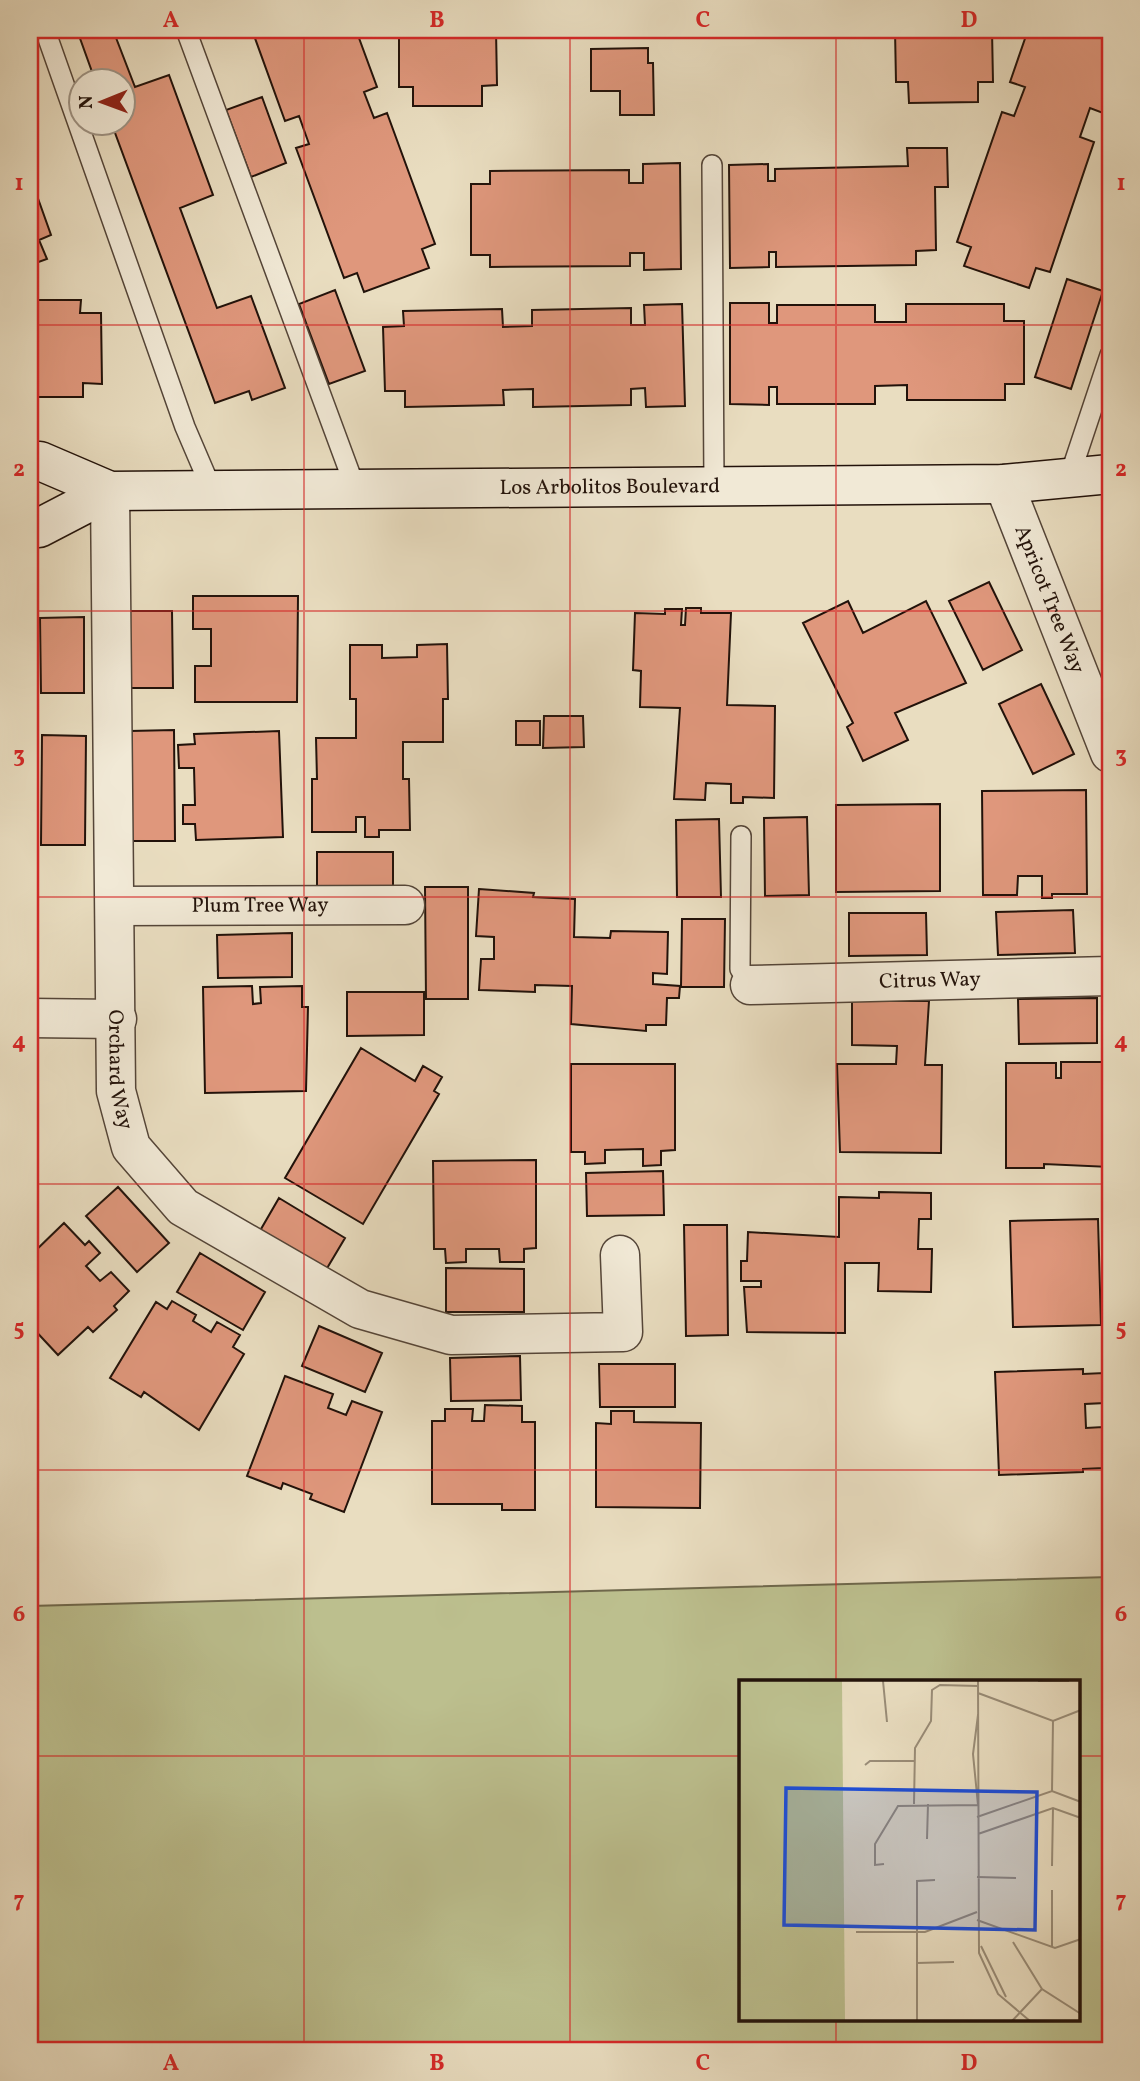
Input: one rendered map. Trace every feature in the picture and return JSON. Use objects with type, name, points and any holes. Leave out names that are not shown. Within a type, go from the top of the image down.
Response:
[{"type":"street","name":"Los Arbolitos Boulevard","points":[[30,462],[40,461],[110,491],[713,484],[1004,484],[1110,474]]},
{"type":"street","name":"Apricot Tree Way","points":[[1004,484],[1110,753]]},
{"type":"street","name":"Los Arbolitos Boulevard","points":[[30,528],[40,528],[110,491]]},
{"type":"street","name":"Orchard Way","points":[[110,491],[116,1091],[131,1147],[183,1207],[360,1308],[451,1335],[623,1332],[620,1255]]},
{"type":"street","name":"Plum Tree Way","points":[[115,906],[405,905]]},
{"type":"street","name":"Citrus Way","points":[[750,985],[1110,976]]},
{"type":"street","points":[[30,1018],[117,1019]]},
{"type":"lane","points":[[45,30],[185,427],[212,490]]},
{"type":"lane","points":[[186,30],[355,487]]},
{"type":"lane","points":[[712,165],[713,484]]},
{"type":"lane","points":[[1069,478],[1110,355]]},
{"type":"lane","points":[[741,836],[740,969],[750,985]]},
{"type":"green space","points":[[1110,1577],[1110,2051],[30,2051],[30,1606]]},
{"type":"building","points":[[77,30],[113,30],[127,66],[90,66]]},
{"type":"building","points":[[252,30],[356,30],[377,87],[364,92],[374,118],[387,113],[435,244],[422,249],[429,268],[364,292],[357,273],[344,278],[296,148],[309,144],[299,116],[285,121]]},
{"type":"building","points":[[399,30],[496,30],[497,85],[482,86],[482,106],[413,106],[413,87],[399,87]]},
{"type":"building","points":[[895,30],[992,30],[993,82],[978,82],[978,102],[909,103],[908,82],[896,82]]},
{"type":"building","points":[[1028,30],[1110,30],[1110,91],[1103,113],[1090,108],[1080,137],[1094,142],[1050,272],[1036,268],[1029,288],[964,266],[971,247],[957,242],[1002,112],[1014,116],[1025,87],[1010,82]]},
{"type":"building","points":[[648,48],[648,63],[653,63],[654,115],[620,115],[620,91],[591,91],[591,49]]},
{"type":"building","points":[[169,75],[213,195],[180,208],[217,308],[251,296],[285,388],[252,400],[249,391],[215,403],[116,136],[136,136],[136,87]]},
{"type":"building","points":[[262,97],[286,163],[251,177],[226,110]]},
{"type":"building","points":[[907,148],[947,148],[948,187],[935,187],[936,250],[916,251],[916,265],[776,267],[776,252],[769,252],[769,267],[730,268],[729,165],[768,164],[768,181],[775,181],[775,169],[908,166]]},
{"type":"building","points":[[680,163],[681,269],[644,270],[644,253],[630,253],[630,266],[490,267],[490,255],[471,255],[471,184],[490,184],[490,171],[629,170],[629,183],[643,183],[643,164]]},
{"type":"building","points":[[30,176],[51,235],[39,240],[47,259],[30,265]]},
{"type":"building","points":[[1067,279],[1103,291],[1071,389],[1035,377]]},
{"type":"building","points":[[335,290],[365,371],[329,384],[299,304]]},
{"type":"building","points":[[30,300],[81,300],[80,313],[101,313],[102,384],[83,383],[83,397],[30,397]]},
{"type":"building","points":[[730,303],[769,303],[769,323],[777,323],[777,305],[875,305],[875,322],[906,322],[906,304],[1004,304],[1004,321],[1024,321],[1024,384],[1005,384],[1005,400],[907,400],[907,385],[875,386],[875,404],[777,404],[777,387],[769,387],[769,405],[730,404]]},
{"type":"building","points":[[682,304],[685,406],[646,407],[645,388],[631,389],[631,405],[533,407],[533,389],[503,390],[504,405],[405,407],[405,391],[385,391],[383,327],[404,326],[403,311],[502,309],[503,327],[532,326],[532,310],[631,308],[631,325],[645,325],[644,305]]},
{"type":"building","points":[[989,582],[1022,650],[983,670],[949,601]]},
{"type":"building","points":[[193,596],[298,596],[297,702],[195,702],[195,666],[211,666],[211,629],[193,629]]},
{"type":"building","points":[[848,601],[863,633],[926,601],[966,683],[895,713],[908,740],[863,761],[847,727],[853,723],[803,623]]},
{"type":"building","points":[[686,608],[701,608],[701,613],[731,613],[727,705],[775,706],[774,798],[743,797],[743,803],[731,803],[731,784],[706,783],[705,800],[674,799],[680,708],[640,707],[641,671],[633,670],[635,613],[665,614],[665,609],[682,609],[681,625],[685,625]]},
{"type":"building","points":[[130,611],[172,611],[173,688],[130,688]]},
{"type":"building","points":[[84,617],[84,693],[41,693],[40,618]]},
{"type":"building","points":[[447,644],[448,699],[443,699],[443,742],[403,742],[403,779],[409,779],[410,830],[379,830],[379,837],[365,837],[365,817],[356,817],[356,832],[312,832],[312,779],[317,779],[316,738],[356,738],[356,699],[350,699],[350,645],[382,645],[382,658],[417,657],[417,645]]},
{"type":"building","points":[[1041,684],[1074,754],[1033,774],[999,704]]},
{"type":"building","points":[[544,716],[583,716],[584,747],[543,748]]},
{"type":"building","points":[[516,721],[540,721],[540,745],[516,745]]},
{"type":"building","points":[[174,730],[175,841],[132,841],[130,731]]},
{"type":"building","points":[[279,731],[283,837],[196,840],[195,824],[183,824],[183,805],[195,805],[194,768],[179,768],[178,745],[195,744],[194,734]]},
{"type":"building","points":[[42,735],[86,736],[85,845],[41,845]]},
{"type":"building","points":[[1086,790],[1087,894],[1052,894],[1052,898],[1042,898],[1042,876],[1018,876],[1017,895],[983,895],[982,791]]},
{"type":"building","points":[[940,804],[940,891],[836,892],[836,805]]},
{"type":"building","points":[[807,817],[809,895],[765,896],[764,818]]},
{"type":"building","points":[[719,819],[721,897],[677,897],[676,820]]},
{"type":"building","points":[[317,852],[393,852],[393,897],[317,897]]},
{"type":"building","points":[[30,861],[36,861],[36,947],[30,947]]},
{"type":"building","points":[[425,887],[468,887],[468,999],[426,999]]},
{"type":"building","points":[[479,889],[534,893],[533,897],[575,899],[574,937],[610,938],[611,931],[668,932],[667,974],[653,973],[653,984],[680,986],[679,998],[667,998],[666,1025],[646,1025],[646,1031],[571,1024],[572,986],[535,985],[535,992],[479,990],[481,959],[494,959],[494,937],[476,936]]},
{"type":"building","points":[[1073,910],[1075,953],[998,955],[996,912]]},
{"type":"building","points":[[849,913],[926,913],[927,955],[849,956]]},
{"type":"building","points":[[682,919],[725,919],[724,987],[681,987]]},
{"type":"building","points":[[292,933],[292,977],[218,978],[217,935]]},
{"type":"building","points":[[252,986],[253,1004],[261,1003],[260,987],[302,986],[302,1007],[308,1007],[306,1091],[205,1093],[203,987]]},
{"type":"building","points":[[347,992],[424,992],[424,1035],[347,1036]]},
{"type":"building","points":[[1097,998],[1097,1043],[1019,1044],[1018,999]]},
{"type":"building","points":[[852,1001],[929,1001],[925,1065],[942,1065],[941,1153],[840,1152],[837,1064],[896,1064],[897,1046],[852,1045]]},
{"type":"building","points":[[361,1048],[415,1081],[423,1066],[442,1077],[434,1091],[439,1094],[363,1224],[285,1178]]},
{"type":"building","points":[[1061,1062],[1110,1062],[1110,1167],[1044,1164],[1044,1168],[1006,1168],[1006,1063],[1056,1063],[1056,1078],[1061,1078]]},
{"type":"building","points":[[571,1064],[675,1064],[675,1150],[661,1151],[661,1165],[643,1166],[643,1149],[605,1150],[605,1163],[585,1164],[585,1152],[571,1152]]},
{"type":"building","points":[[536,1160],[536,1248],[524,1249],[524,1262],[500,1262],[499,1249],[466,1249],[466,1262],[446,1263],[445,1249],[434,1249],[433,1161]]},
{"type":"building","points":[[663,1171],[664,1215],[587,1216],[586,1173]]},
{"type":"building","points":[[118,1187],[169,1243],[137,1272],[86,1216]]},
{"type":"building","points":[[879,1192],[931,1193],[931,1219],[919,1219],[918,1249],[932,1249],[931,1292],[878,1291],[879,1263],[845,1263],[845,1333],[747,1332],[744,1287],[761,1287],[761,1281],[741,1281],[741,1261],[747,1261],[748,1232],[839,1237],[839,1197],[879,1198]]},
{"type":"building","points":[[279,1198],[345,1238],[323,1275],[257,1236]]},
{"type":"building","points":[[1098,1219],[1101,1325],[1013,1327],[1010,1221]]},
{"type":"building","points":[[64,1223],[85,1245],[89,1241],[100,1253],[86,1266],[100,1281],[111,1272],[129,1291],[114,1306],[117,1310],[93,1332],[88,1327],[58,1355],[30,1325],[30,1256]]},
{"type":"building","points":[[684,1225],[727,1225],[728,1335],[686,1336]]},
{"type":"building","points":[[200,1253],[265,1292],[243,1330],[177,1292]]},
{"type":"building","points":[[446,1268],[524,1269],[524,1312],[446,1312]]},
{"type":"building","points":[[172,1301],[196,1315],[193,1321],[211,1332],[217,1322],[240,1335],[233,1347],[244,1354],[199,1430],[144,1392],[141,1397],[110,1378],[156,1302],[167,1309]]},
{"type":"building","points":[[319,1326],[382,1353],[365,1392],[302,1366]]},
{"type":"building","points":[[520,1356],[521,1400],[451,1401],[450,1358]]},
{"type":"building","points":[[599,1364],[675,1364],[675,1407],[600,1407]]},
{"type":"building","points":[[1083,1369],[1083,1374],[1104,1373],[1105,1403],[1085,1404],[1086,1428],[1103,1427],[1104,1468],[1083,1469],[1083,1472],[999,1475],[995,1372]]},
{"type":"building","points":[[285,1376],[333,1394],[328,1408],[346,1415],[352,1401],[382,1412],[344,1512],[310,1499],[312,1494],[283,1483],[281,1489],[247,1476]]},
{"type":"building","points":[[31,1400],[33,1435],[30,1435]]},
{"type":"building","points":[[485,1405],[522,1406],[522,1422],[535,1422],[535,1510],[502,1510],[502,1504],[432,1504],[432,1421],[445,1421],[445,1409],[473,1409],[472,1421],[484,1421]]},
{"type":"building","points":[[611,1411],[634,1411],[634,1422],[701,1423],[700,1508],[596,1507],[596,1423],[611,1424]]},
{"type":"building","points":[[30,1467],[33,1467],[34,1503],[30,1503]]}]
